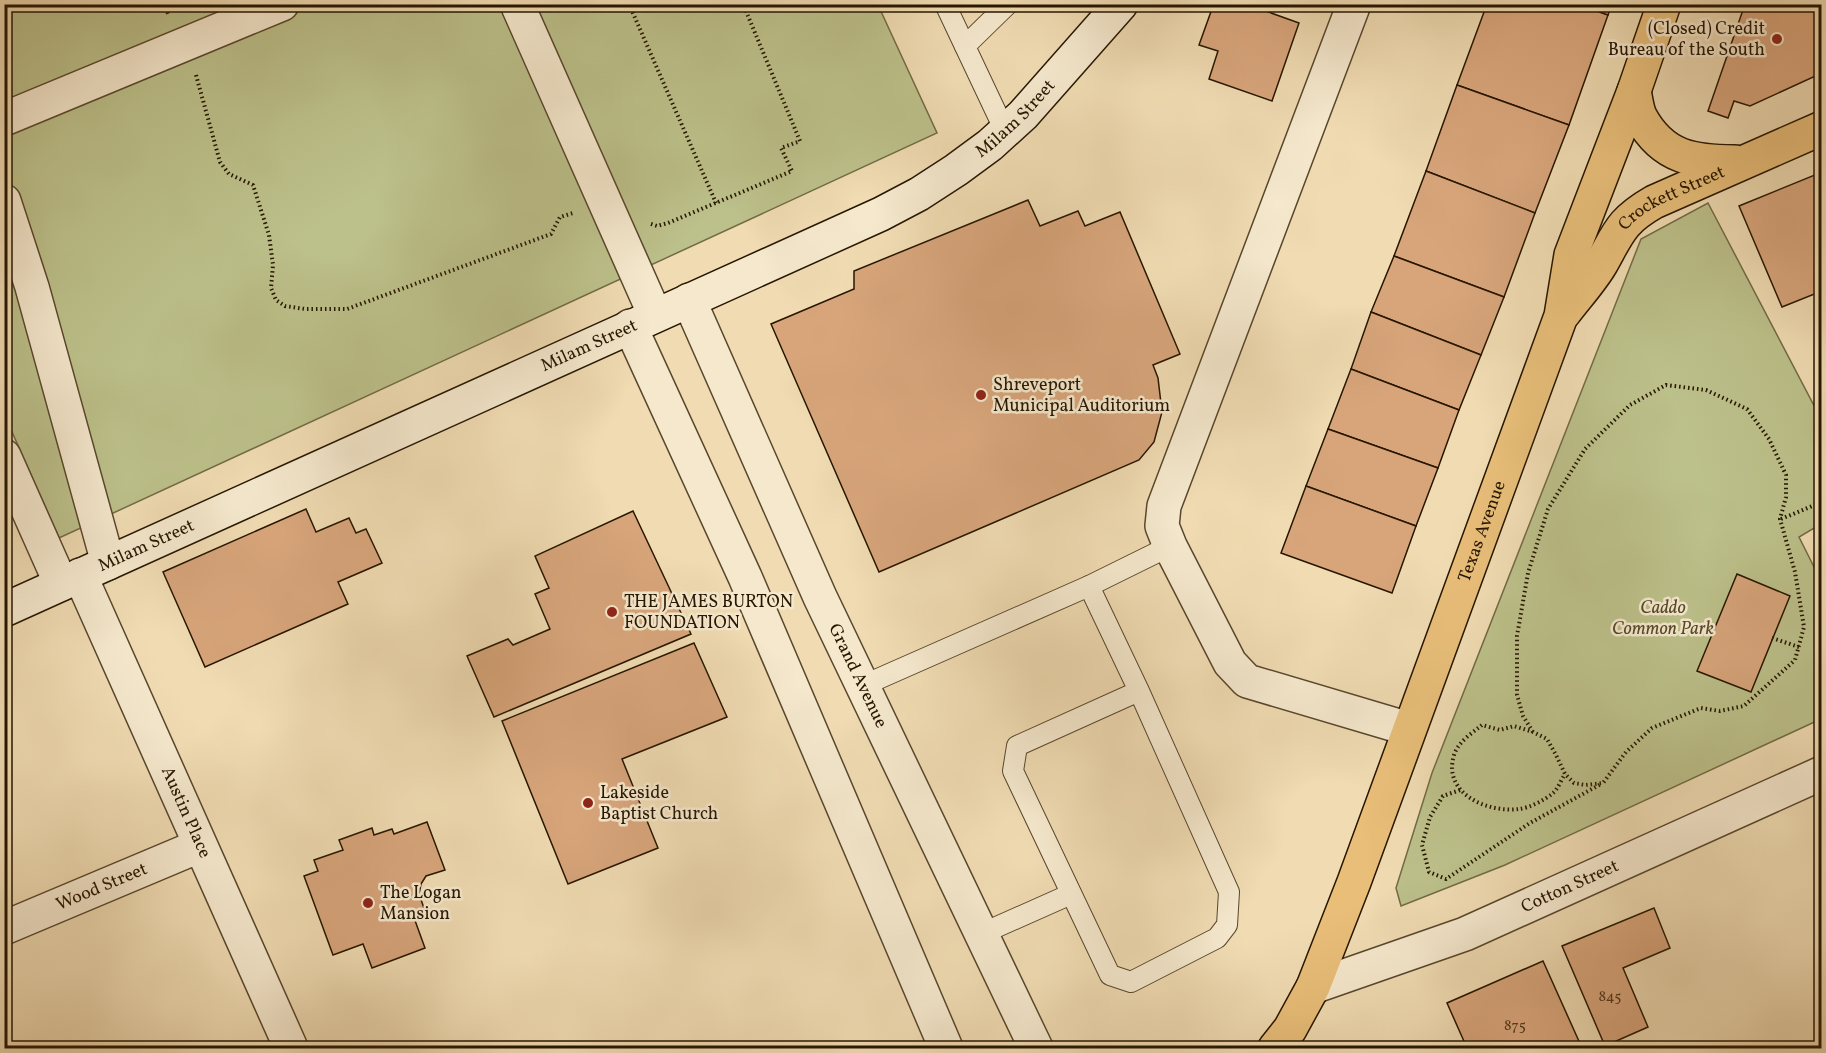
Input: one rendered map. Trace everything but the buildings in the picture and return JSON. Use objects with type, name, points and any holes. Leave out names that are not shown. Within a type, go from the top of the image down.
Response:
[{"type":"main road","name":"Texas Avenue","points":[[1275,1048],[1290,1029],[1313,987],[1562,316],[1571,255],[1634,91],[1664,4]]},
{"type":"main road","points":[[1634,91],[1640,117],[1654,137],[1675,153],[1694,161],[1741,162]]},
{"type":"main road","name":"Crockett Street","points":[[1562,316],[1600,265],[1620,229],[1635,213],[1741,162],[1821,128]]},
{"type":"street","points":[[4,119],[282,4]]},
{"type":"street","points":[[517,4],[605,202],[642,321],[745,577],[946,1048]]},
{"type":"street","name":"Milam Street","points":[[4,610],[881,214],[919,194],[990,145],[1023,115],[1121,4]]},
{"type":"street","points":[[1354,4],[1164,506],[1162,526],[1230,663],[1246,681],[1409,729]]},
{"type":"street","points":[[4,201],[32,287],[83,574]]},
{"type":"street","name":"Grand Avenue","points":[[689,300],[820,597],[1036,1048]]},
{"type":"street","points":[[4,456],[83,574]]},
{"type":"street","name":"Austin Place","points":[[83,574],[199,846],[291,1048]]},
{"type":"street","name":"Cotton Street","points":[[1313,987],[1465,934],[1821,772]]},
{"type":"street","name":"Wood Street","points":[[4,928],[199,846]]},
{"type":"lane","points":[[945,4],[1005,130]]},
{"type":"lane","points":[[965,46],[1008,4]]},
{"type":"lane","points":[[862,686],[1089,586],[1170,546]]},
{"type":"lane","points":[[1089,586],[1139,691],[1229,892],[1227,925],[1217,938],[1131,982],[1110,975],[1013,771],[1017,746],[1139,691]]},
{"type":"lane","points":[[981,934],[1071,894]]},
{"type":"path","points":[[164,4],[196,75],[220,162],[229,174],[253,185],[270,235],[273,265],[271,288],[276,300],[285,306],[305,309],[347,309],[551,234],[560,218],[605,202]]},
{"type":"path","points":[[629,4],[716,203]]},
{"type":"path","points":[[646,223],[657,226],[668,223],[792,171],[781,148],[800,141],[743,4]]},
{"type":"path","points":[[1460,790],[1443,796],[1430,817],[1422,846],[1430,872],[1446,879],[1530,823],[1603,783],[1626,752],[1652,728],[1701,708],[1720,711],[1744,706],[1795,660],[1804,627],[1795,572],[1780,519],[1786,497],[1786,476],[1769,439],[1747,409],[1706,390],[1666,386],[1630,405],[1585,450],[1548,509],[1528,573],[1516,636],[1517,695],[1523,716],[1533,732]]},
{"type":"path","points":[[1780,519],[1821,502]]},
{"type":"path","points":[[1772,638],[1799,647]]},
{"type":"path","points":[[1565,774],[1554,793],[1540,801],[1521,809],[1498,809],[1476,802],[1460,790],[1453,774],[1454,754],[1465,738],[1482,725],[1500,730],[1514,726],[1547,739],[1565,774],[1574,783],[1585,785],[1603,783]]},
{"type":"green space","points":[[4,5],[878,5],[937,133],[59,538],[5,416]]},
{"type":"green space","name":"Caddo Common Park","points":[[1708,203],[1821,419],[1821,524],[1799,537],[1821,581],[1821,719],[1505,865],[1401,906],[1396,888],[1432,773],[1641,239]]},
{"type":"place","name":"(Closed) Credit Bureau of the South","points":[[1777,39]]},
{"type":"place","name":"Shreveport Municipal Auditorium","points":[[981,395]]},
{"type":"place","name":"THE JAMES BURTON FOUNDATION","points":[[612,612]]},
{"type":"place","name":"Lakeside Baptist Church","points":[[588,803]]},
{"type":"place","name":"The Logan Mansion","points":[[368,903]]}]
